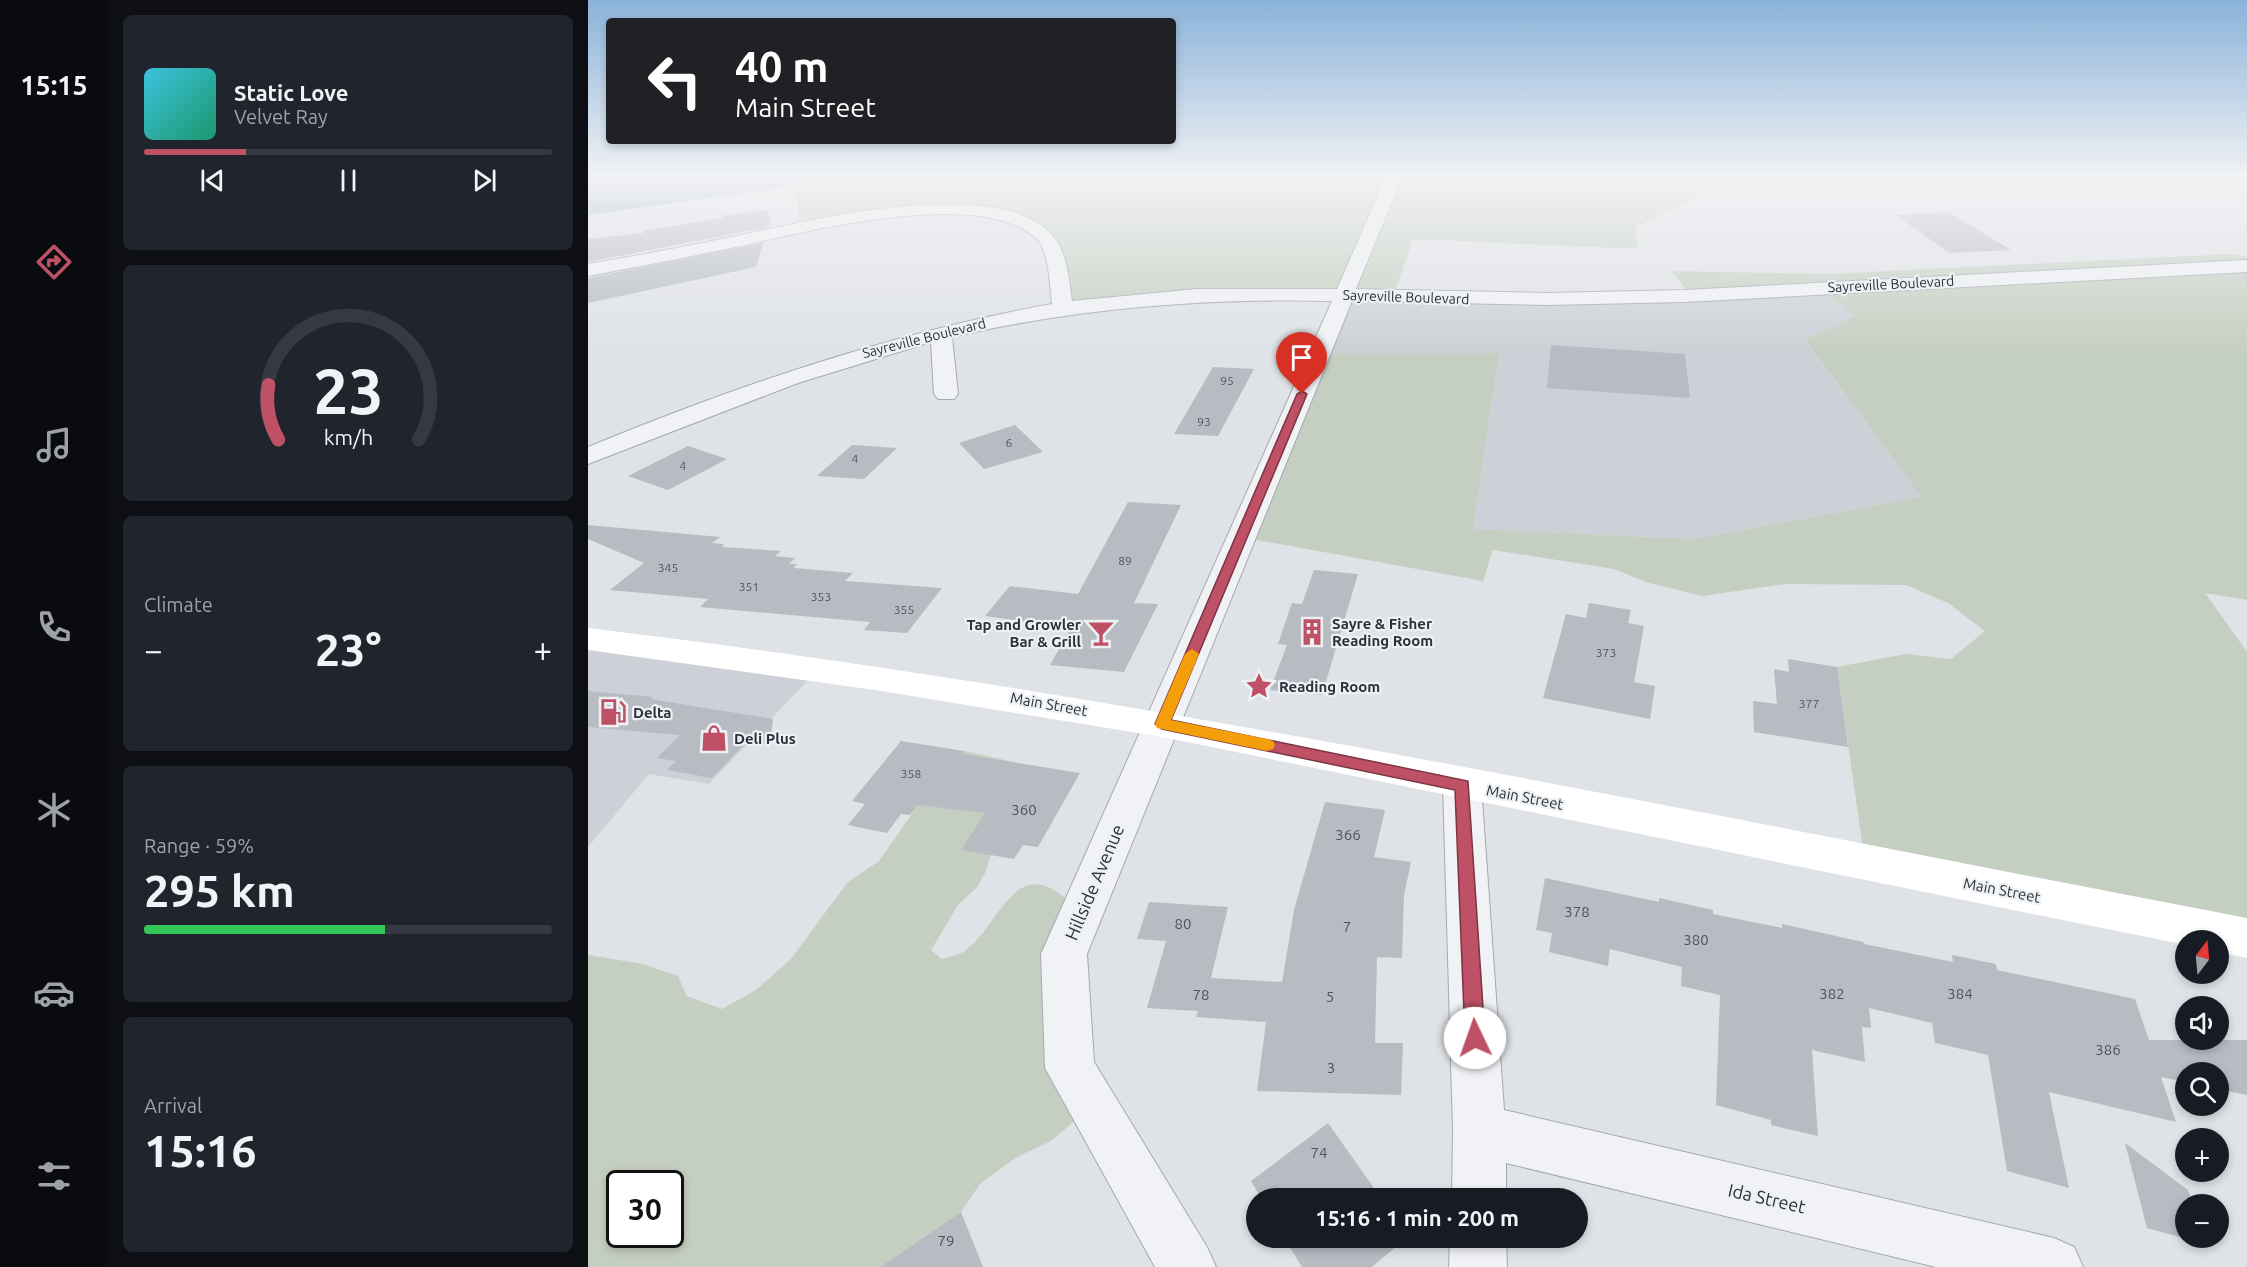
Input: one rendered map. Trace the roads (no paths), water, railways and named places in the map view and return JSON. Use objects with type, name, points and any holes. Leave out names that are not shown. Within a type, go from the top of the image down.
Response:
[{"type":"main road","name":"Main Street","points":[[588,639],[754,658],[995,695],[1162,724],[2247,938]]},
{"type":"street","points":[[588,270],[774,234]]},
{"type":"street","points":[[1041,234],[1045,237],[1055,264],[1063,309]]},
{"type":"street","name":"Hillside Avenue","points":[[1187,1267],[1070,1068],[1064,954],[1369,234]]},
{"type":"street","name":"Sayreville Boulevard","points":[[588,456],[743,393],[841,359],[1010,317],[1063,309],[1192,296],[1343,295],[1518,301],[1666,297],[2247,266]]},
{"type":"street","points":[[941,334],[946,394]]},
{"type":"street","points":[[1462,785],[1479,1130],[1479,1188]]},
{"type":"street","name":"Ida Street","points":[[1479,1130],[2054,1267]]},
{"type":"street","points":[[1478,1248],[1478,1267]]},
{"type":"place","name":"Sayre & Fisher Reading Room","points":[[1312,632]]},
{"type":"place","name":"Tap and Growler Bar & Grill","points":[[1101,633]]},
{"type":"place","name":"Reading Room","points":[[1259,686]]},
{"type":"place","name":"Delta","points":[[613,712]]},
{"type":"place","name":"Deli Plus","points":[[714,738]]}]
